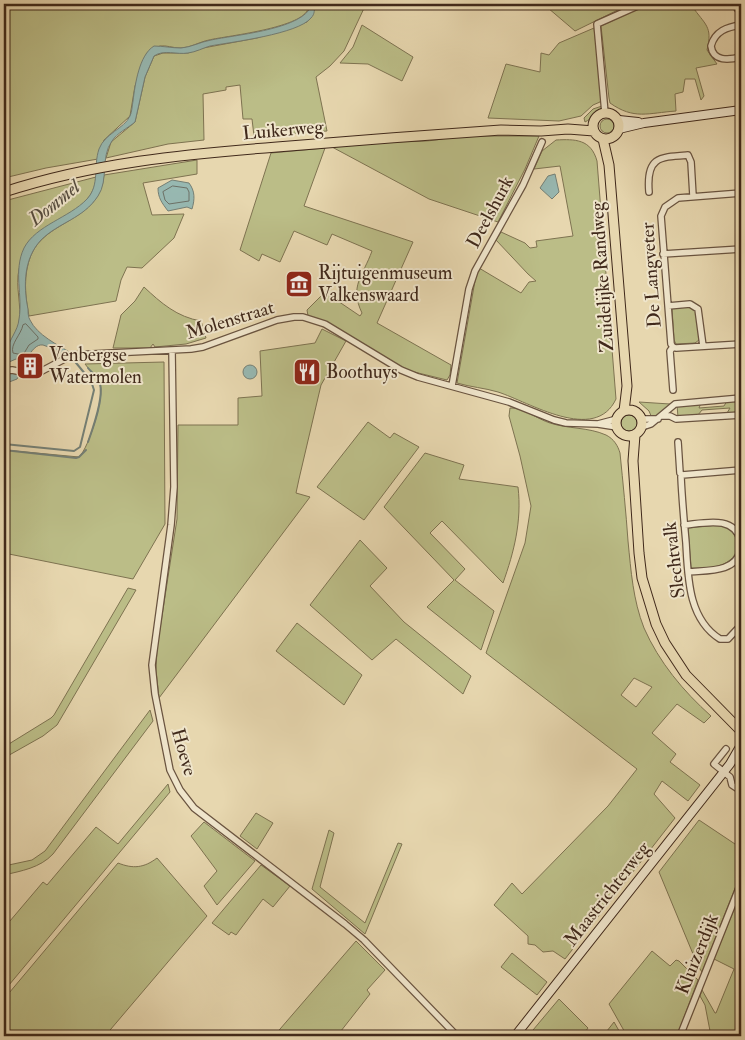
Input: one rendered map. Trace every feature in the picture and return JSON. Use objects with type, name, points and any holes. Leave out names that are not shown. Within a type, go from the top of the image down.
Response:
[{"type":"main road","points":[[619,125],[741,110]]},
{"type":"main road","points":[[605,112],[613,114],[619,125],[615,136],[607,138],[599,137],[594,127],[598,116],[605,112]]},
{"type":"main road","name":"Luikerweg","points":[[4,192],[46,179],[110,165],[156,158],[501,130],[541,131],[594,127]]},
{"type":"main road","name":"Zuidelijke Randweg","points":[[607,138],[629,411]]},
{"type":"main road","points":[[631,435],[619,431],[617,423],[629,411],[640,415],[642,423],[631,435],[632,461],[642,578],[656,624],[665,643],[682,670],[741,730],[741,743]]},
{"type":"main road","points":[[722,710],[741,721]]},
{"type":"main road","name":"Maastrichterweg","points":[[515,1036],[724,772],[741,743]]},
{"type":"main road","name":"Maastrichterweg","points":[[730,764],[741,756]]},
{"type":"street","points":[[605,112],[597,24],[642,4]]},
{"type":"street","points":[[734,4],[741,14]]},
{"type":"street","points":[[741,20],[740,26],[720,32],[712,40],[711,48],[713,54],[721,58],[741,57]]},
{"type":"street","name":"Deelshurk","points":[[452,386],[469,289],[475,271],[522,185],[542,142]]},
{"type":"street","points":[[649,192],[649,176],[656,160],[688,155],[691,162],[693,196]]},
{"type":"street","name":"De Langveter","points":[[673,390],[670,351],[673,346],[671,344],[661,216],[665,207],[678,198],[741,193]]},
{"type":"street","points":[[663,254],[741,249]]},
{"type":"street","points":[[668,306],[690,304],[698,309],[703,346]]},
{"type":"street","name":"Molenstraat","points":[[4,371],[19,371],[32,374],[40,372],[70,356],[172,352],[203,347],[277,320],[303,317],[325,324],[401,370],[418,377],[509,402],[566,423],[617,423]]},
{"type":"street","points":[[673,346],[741,344]]},
{"type":"street","name":"Hoeve","points":[[172,352],[174,487],[171,525],[152,665],[155,694],[170,770],[180,790],[194,808],[346,924],[364,940],[457,1036]]},
{"type":"street","points":[[642,423],[651,424],[675,404],[741,398]]},
{"type":"street","points":[[672,406],[673,417]]},
{"type":"street","points":[[660,418],[673,417],[676,419],[741,414]]},
{"type":"street","name":"Slechtvalk","points":[[678,442],[688,572],[690,591],[695,607],[710,630],[720,639],[726,640],[741,625]]},
{"type":"street","points":[[682,475],[741,470]]},
{"type":"street","points":[[684,525],[724,523],[735,529],[741,541]]},
{"type":"street","points":[[688,572],[726,568],[737,560],[741,550]]},
{"type":"street","points":[[726,749],[714,764],[730,777],[732,785],[741,791]]},
{"type":"street","name":"Kluizerdijk","points":[[680,1036],[741,883]]},
{"type":"green space","points":[[4,4],[308,4],[306,12],[298,19],[267,29],[209,40],[184,48],[160,46],[155,48],[147,53],[135,86],[130,116],[104,140],[98,159],[4,178]]},
{"type":"green space","points":[[313,4],[366,4],[344,51],[316,77],[327,131],[254,136],[252,119],[243,119],[240,85],[226,87],[226,90],[203,94],[204,140],[168,144],[106,158],[111,142],[135,122],[145,77],[154,56],[163,53],[188,53],[203,48],[257,38],[307,22],[315,9]]},
{"type":"green space","points":[[550,4],[630,4],[575,31],[548,8],[553,6]]},
{"type":"green space","points":[[649,4],[694,4],[692,6],[707,26],[709,42],[707,50],[717,64],[696,68],[704,96],[701,100],[695,79],[685,79],[683,92],[675,94],[676,111],[634,114],[626,112],[610,103],[601,26]]},
{"type":"green space","points":[[362,25],[413,57],[402,81],[368,64],[340,63],[353,47]]},
{"type":"green space","points":[[594,28],[602,98],[600,102],[593,105],[581,116],[559,121],[488,118],[506,64],[540,72],[541,53],[549,55],[559,43]]},
{"type":"green space","points":[[602,106],[595,115],[585,122],[584,118],[593,109]]},
{"type":"green space","points":[[604,119],[610,119],[614,126],[610,133],[604,133],[600,129],[600,123]]},
{"type":"green space","points":[[453,136],[539,136],[525,169],[498,222],[429,199],[332,147],[383,142],[430,141]]},
{"type":"green space","points":[[556,140],[576,140],[586,144],[591,148],[597,161],[616,399],[606,412],[593,418],[578,419],[561,416],[498,392],[457,383],[476,275],[479,268],[521,293],[529,282],[536,281],[496,240],[501,232],[525,243],[530,248],[537,247],[536,241],[573,236],[560,166],[534,169],[542,151]]},
{"type":"green space","points":[[325,148],[304,206],[413,242],[377,323],[451,365],[450,375],[447,380],[406,370],[325,322],[308,316],[307,310],[322,295],[329,295],[360,316],[362,313],[358,304],[357,288],[361,274],[372,251],[332,234],[327,245],[294,231],[280,262],[262,254],[259,261],[240,250],[271,153]]},
{"type":"green space","points":[[197,160],[197,174],[143,183],[152,215],[184,214],[174,238],[142,268],[127,267],[121,280],[116,301],[29,316],[26,286],[28,263],[31,255],[38,243],[48,234],[83,211],[93,202],[100,190],[104,175]]},
{"type":"green space","points":[[96,177],[90,196],[75,210],[52,225],[21,265],[18,276],[19,323],[7,351],[4,349],[4,201]]},
{"type":"green space","points":[[144,287],[163,304],[177,313],[201,321],[206,338],[186,344],[155,347],[153,344],[150,348],[113,348],[121,315],[135,301]]},
{"type":"green space","points":[[689,306],[697,312],[699,340],[695,343],[676,344],[674,340],[672,308]]},
{"type":"green space","points":[[322,329],[346,341],[321,385],[299,479],[296,493],[310,497],[159,698],[156,671],[157,648],[177,519],[178,425],[238,425],[238,398],[262,396],[260,351],[315,343]]},
{"type":"green space","points":[[164,362],[165,524],[133,579],[4,553],[4,450],[79,457],[91,433],[98,409],[101,389],[99,380],[85,364]]},
{"type":"green space","points":[[741,400],[741,412],[727,413],[730,408],[702,410],[698,415],[678,417],[677,405],[701,403],[699,408],[724,406],[727,401]]},
{"type":"green space","points":[[639,402],[670,404],[661,413],[652,418],[649,411]]},
{"type":"green space","points":[[510,408],[520,409],[550,423],[599,432],[609,437],[615,443],[620,453],[631,574],[640,617],[650,641],[664,664],[681,686],[711,716],[704,723],[677,704],[652,733],[676,754],[670,762],[700,785],[688,801],[662,781],[654,794],[675,818],[565,959],[553,951],[543,952],[535,945],[528,944],[528,936],[494,905],[512,883],[522,894],[608,806],[637,769],[486,653],[525,543],[531,506],[509,416]],"holes":[[[634,678],[652,687],[636,707],[621,695]]]},
{"type":"green space","points":[[629,415],[637,423],[629,431],[621,423]]},
{"type":"green space","points":[[368,422],[390,438],[394,433],[419,447],[364,520],[317,487]]},
{"type":"green space","points":[[425,453],[464,465],[459,479],[518,487],[518,524],[511,560],[503,583],[442,521],[430,533],[465,569],[455,580],[494,611],[481,650],[427,607],[454,580],[384,507]]},
{"type":"green space","points":[[717,525],[729,529],[736,538],[737,550],[734,555],[726,563],[717,566],[691,568],[688,528]]},
{"type":"green space","points":[[360,540],[387,568],[370,586],[404,622],[471,676],[463,694],[396,639],[372,660],[310,605]]},
{"type":"green space","points":[[128,588],[136,590],[57,725],[43,736],[4,758],[4,747],[54,715]]},
{"type":"green space","points":[[297,623],[362,675],[344,705],[276,651]]},
{"type":"green space","points":[[150,710],[153,721],[53,854],[36,866],[4,875],[4,866],[32,860],[45,851]]},
{"type":"green space","points":[[168,784],[170,792],[4,991],[4,928],[43,882],[47,885],[96,827],[118,844]]},
{"type":"green space","points":[[256,813],[273,823],[257,849],[240,836]]},
{"type":"green space","points":[[699,820],[741,848],[741,873],[702,972],[659,872]]},
{"type":"green space","points":[[204,822],[255,861],[217,905],[204,886],[217,871],[191,836]]},
{"type":"green space","points":[[329,830],[334,833],[320,887],[365,923],[398,843],[402,844],[365,934],[312,889]]},
{"type":"green space","points":[[157,858],[207,916],[105,1036],[4,1036],[4,999],[118,863],[129,866],[143,866]]},
{"type":"green space","points":[[261,865],[290,886],[273,907],[263,899],[236,935],[231,932],[229,935],[212,923]]},
{"type":"green space","points":[[741,892],[741,1036],[711,1036],[705,1005],[700,996],[702,990],[716,1013],[734,969],[714,959]]},
{"type":"green space","points":[[356,941],[385,970],[367,990],[370,994],[337,1036],[318,1036],[310,1031],[306,1036],[274,1036]]},
{"type":"green space","points":[[652,951],[670,966],[676,960],[679,961],[698,980],[677,1036],[627,1036],[609,1004]]},
{"type":"green space","points":[[512,953],[547,982],[537,995],[501,967]]},
{"type":"green space","points":[[559,999],[588,1028],[582,1036],[528,1036]]},
{"type":"green space","points":[[614,1022],[622,1036],[603,1036]]},
{"type":"water","points":[[308,4],[313,4],[314,6],[312,16],[304,24],[293,29],[210,46],[191,52],[162,53],[154,56],[145,77],[135,122],[117,136],[108,147],[103,183],[98,196],[85,210],[41,240],[35,247],[28,263],[25,281],[29,319],[43,335],[71,353],[66,355],[43,345],[38,346],[34,348],[17,379],[4,384],[4,375],[15,371],[21,360],[16,359],[9,362],[7,351],[19,319],[19,266],[24,248],[36,233],[80,206],[91,194],[94,188],[99,149],[106,139],[130,116],[141,63],[149,50],[154,46],[185,47],[278,27],[301,17],[309,10]]},
{"type":"water","points":[[555,174],[559,192],[552,199],[540,188],[548,176]]},
{"type":"water","points":[[172,180],[189,183],[194,195],[192,209],[187,207],[168,211],[160,198],[158,188]]},
{"type":"water","points":[[247,365],[253,365],[257,372],[253,379],[247,379],[243,375],[243,369]]},
{"type":"waterway","points":[[4,444],[74,451],[80,447],[94,390],[91,381],[72,358]]},
{"type":"waterway","points":[[88,368],[98,380],[101,390],[101,397],[88,442]]},
{"type":"waterway","points":[[4,450],[76,458],[86,450]]},
{"type":"place","name":"Rijtuigenmuseum Valkenswaard","points":[[299,284]]},
{"type":"place","name":"Venbergse Watermolen","points":[[30,366]]},
{"type":"place","name":"Boothuys","points":[[307,372]]},
{"type":"water label","name":"Dommel","points":[[54,203]]}]
